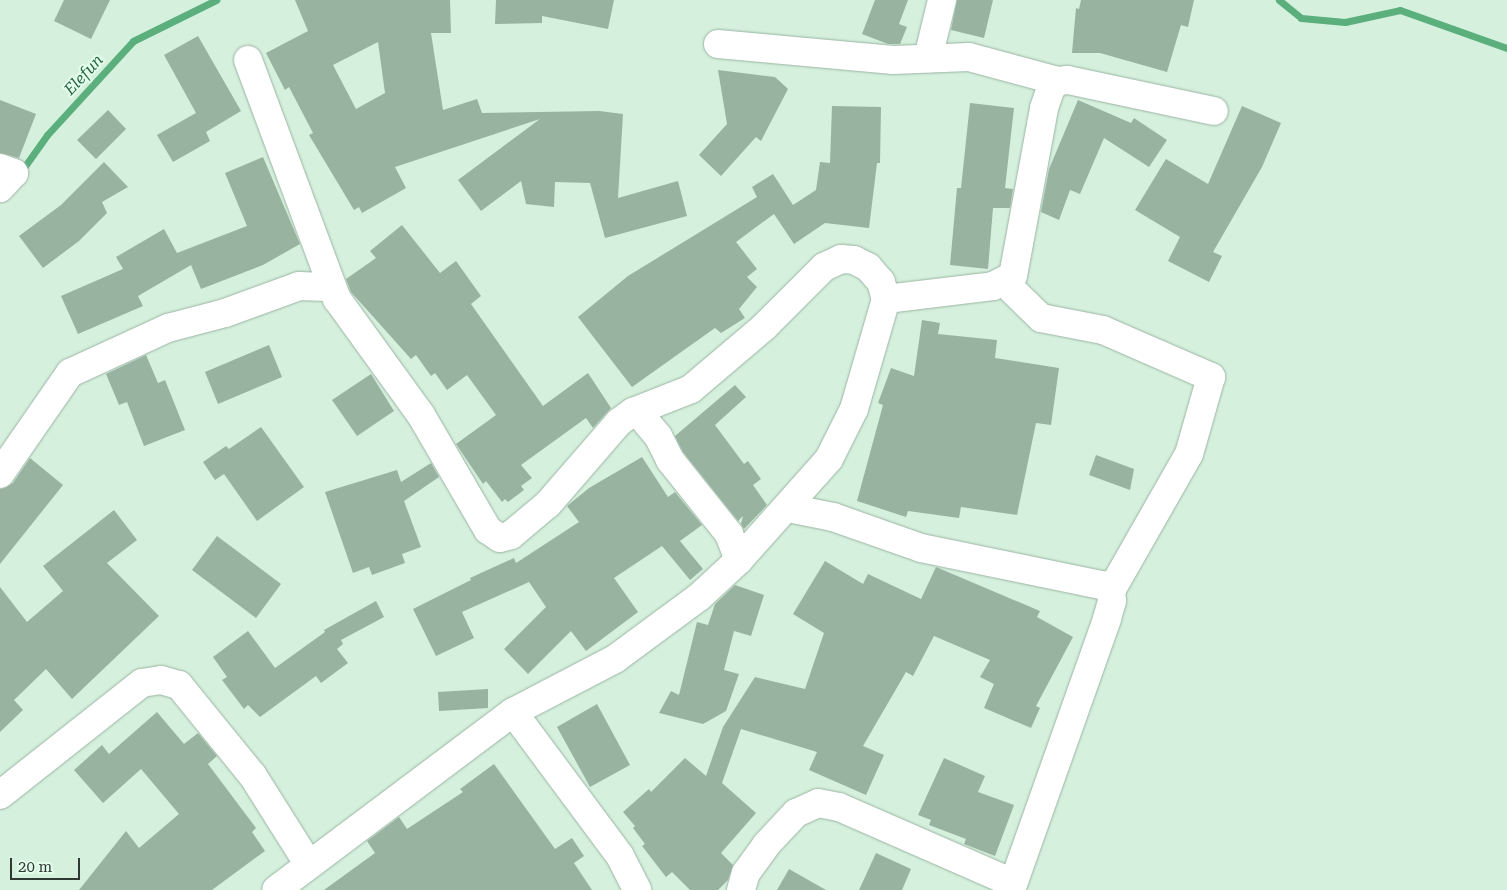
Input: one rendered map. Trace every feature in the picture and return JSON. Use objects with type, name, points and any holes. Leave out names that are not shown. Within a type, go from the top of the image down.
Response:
[{"type":"street","points":[[928,58],[942,0]]},
{"type":"street","points":[[718,44],[894,60],[969,57],[1058,82],[1068,80],[1214,111]]},
{"type":"street","points":[[248,60],[316,238],[332,287],[421,415],[488,530],[500,538],[511,535],[548,504],[619,422],[633,412],[691,388],[764,327],[824,267],[841,259],[854,260],[868,267],[881,282],[886,299],[854,409],[829,459],[788,508],[740,560],[698,597],[616,659],[513,712],[276,890]]},
{"type":"street","points":[[886,299],[992,286],[1004,282],[1013,276],[1018,262],[1044,108],[1051,88],[1058,82]]},
{"type":"street","points":[[0,168],[14,173],[0,188]]},
{"type":"street","points":[[741,890],[746,873],[766,845],[796,813],[818,803],[838,807],[1012,886],[1107,618],[1112,601],[1111,591],[1189,454],[1211,377],[1103,330],[1041,318],[1004,282]]},
{"type":"street","points":[[0,474],[70,373],[168,328],[225,313],[299,286],[332,287]]},
{"type":"street","points":[[633,412],[658,436],[670,460],[729,534],[740,560]]},
{"type":"street","points":[[788,508],[833,517],[921,548],[1102,585],[1111,591]]},
{"type":"street","points":[[0,795],[142,683],[161,680],[179,685],[253,776],[309,864]]},
{"type":"street","points":[[513,712],[620,856],[637,890]]},
{"type":"building","points":[[64,0],[110,0],[91,39],[54,21]]},
{"type":"building","points":[[295,0],[450,0],[451,33],[431,33],[443,110],[477,99],[482,113],[599,111],[623,114],[618,198],[678,181],[687,216],[605,238],[590,183],[555,182],[554,207],[526,204],[521,181],[481,211],[458,180],[540,119],[395,167],[406,188],[362,213],[359,207],[354,210],[309,135],[313,133],[289,87],[285,90],[266,53],[308,31]],"holes":[[[378,42],[385,93],[356,109],[333,65]]]},
{"type":"building","points":[[496,0],[614,0],[608,29],[542,16],[542,23],[495,24]]},
{"type":"building","points":[[875,0],[908,0],[899,24],[907,27],[900,44],[888,44],[862,34]]},
{"type":"building","points":[[957,0],[993,0],[984,38],[951,30]]},
{"type":"building","points":[[1081,0],[1194,0],[1188,27],[1181,25],[1167,72],[1100,53],[1072,53],[1076,8],[1079,9]]},
{"type":"building","points":[[198,36],[241,111],[206,132],[210,141],[173,162],[157,135],[196,113],[164,55]]},
{"type":"building","points":[[718,70],[775,77],[788,89],[761,141],[756,137],[721,176],[699,155],[727,124]]},
{"type":"building","points":[[0,100],[36,114],[19,158],[0,153]]},
{"type":"building","points":[[1078,100],[1131,123],[1134,118],[1167,140],[1149,167],[1104,138],[1080,194],[1070,190],[1059,220],[1041,212],[1049,169]]},
{"type":"building","points":[[970,103],[1014,108],[1005,188],[1013,189],[1010,208],[993,208],[988,269],[950,265],[957,188],[961,188]]},
{"type":"building","points":[[832,106],[881,107],[880,163],[877,163],[869,228],[825,223],[794,244],[774,214],[736,242],[757,269],[747,277],[757,287],[739,309],[745,318],[721,333],[715,328],[632,387],[578,317],[628,276],[757,197],[752,187],[773,174],[793,205],[816,190],[820,162],[830,163]]},
{"type":"building","points":[[1242,106],[1281,123],[1262,167],[1213,252],[1222,256],[1209,282],[1168,261],[1180,237],[1135,210],[1166,159],[1208,184]]},
{"type":"building","points":[[108,110],[126,129],[96,159],[77,140]]},
{"type":"building","points":[[263,157],[300,244],[263,265],[201,289],[191,265],[138,296],[143,306],[78,334],[61,296],[123,269],[116,257],[164,229],[177,253],[247,226],[225,173]]},
{"type":"building","points":[[104,162],[128,187],[102,202],[107,213],[79,241],[43,268],[19,236],[61,205]]},
{"type":"building","points":[[402,225],[440,273],[456,261],[481,296],[471,304],[543,406],[588,373],[611,408],[593,428],[586,418],[521,465],[532,478],[521,486],[524,490],[508,502],[505,499],[502,502],[486,481],[483,484],[456,444],[496,415],[467,375],[447,390],[435,373],[431,376],[416,355],[411,359],[351,292],[346,279],[376,258],[370,251]]},
{"type":"building","points":[[922,320],[940,323],[938,334],[997,340],[995,358],[1059,368],[1051,425],[1036,423],[1017,515],[961,507],[959,518],[908,511],[906,517],[857,501],[883,405],[878,403],[891,368],[914,376]]},
{"type":"building","points":[[269,345],[282,377],[218,404],[205,372]]},
{"type":"building","points":[[146,355],[158,383],[165,380],[185,430],[144,446],[127,402],[119,405],[106,374]]},
{"type":"building","points":[[371,374],[394,411],[357,436],[332,400]]},
{"type":"building","points":[[735,385],[746,397],[715,425],[744,464],[748,461],[761,479],[753,485],[767,505],[744,529],[741,524],[743,516],[738,521],[683,452],[675,436]]},
{"type":"building","points":[[261,427],[304,487],[257,521],[224,474],[215,480],[203,462],[226,446],[229,449]]},
{"type":"building","points":[[1096,455],[1134,469],[1130,490],[1089,475]]},
{"type":"building","points":[[642,457],[668,497],[675,492],[702,525],[680,541],[703,569],[690,580],[662,546],[614,578],[638,612],[586,651],[571,631],[528,674],[504,649],[546,607],[529,582],[462,612],[474,638],[436,656],[413,609],[471,580],[470,578],[514,558],[516,563],[579,522],[567,506],[589,488]]},
{"type":"building","points":[[30,458],[63,485],[0,564],[0,489],[13,483]]},
{"type":"building","points":[[431,463],[439,477],[404,501],[421,547],[402,554],[405,563],[372,575],[369,567],[353,573],[325,492],[397,470],[401,482]]},
{"type":"building","points":[[114,510],[137,540],[107,563],[159,616],[72,699],[46,669],[14,700],[23,710],[0,732],[0,587],[27,622],[63,591],[43,566]]},
{"type":"building","points":[[217,536],[281,584],[256,618],[192,570]]},
{"type":"building","points":[[825,561],[863,584],[868,574],[921,599],[936,567],[1040,611],[1037,617],[1073,637],[1036,706],[1040,708],[1031,728],[984,708],[994,684],[980,677],[990,660],[934,636],[913,676],[906,672],[863,746],[884,755],[866,795],[809,770],[817,752],[741,729],[722,783],[756,813],[721,853],[733,865],[728,880],[718,890],[690,890],[672,872],[666,877],[642,846],[645,844],[633,828],[635,826],[623,812],[649,789],[651,792],[685,758],[706,776],[723,727],[755,677],[805,689],[824,633],[793,614]]},
{"type":"building","points":[[735,585],[764,595],[751,636],[734,631],[724,670],[739,674],[726,711],[703,724],[659,713],[671,691],[679,695],[697,622],[708,625],[715,604]]},
{"type":"building","points":[[376,601],[384,617],[341,640],[343,644],[337,649],[348,663],[321,683],[316,676],[260,717],[248,705],[244,709],[222,680],[227,677],[213,657],[248,631],[275,668],[325,632],[324,630]]},
{"type":"building","points":[[488,689],[488,708],[439,711],[438,692]]},
{"type":"building","points":[[597,704],[630,765],[590,787],[557,727]]},
{"type":"building","points":[[157,712],[184,744],[198,733],[217,756],[208,764],[256,828],[252,832],[265,851],[212,890],[79,890],[126,831],[139,848],[179,814],[141,769],[103,803],[74,770],[102,745],[109,754]]},
{"type":"building","points":[[944,758],[985,776],[978,792],[1014,805],[995,856],[964,844],[966,839],[929,825],[931,820],[918,815]]},
{"type":"building","points":[[494,764],[555,849],[572,838],[584,856],[574,863],[592,890],[324,890],[375,853],[367,841],[399,817],[407,829],[463,792],[460,789]]},
{"type":"building","points":[[876,853],[911,869],[902,890],[859,890]]},
{"type":"building","points":[[789,869],[826,890],[777,890]]},
{"type":"waterway","name":"Elefun","points":[[20,173],[47,135],[133,41],[216,0]]},
{"type":"waterway","name":"Elefun","points":[[1279,0],[1301,18],[1345,22],[1400,10],[1507,48]]}]
